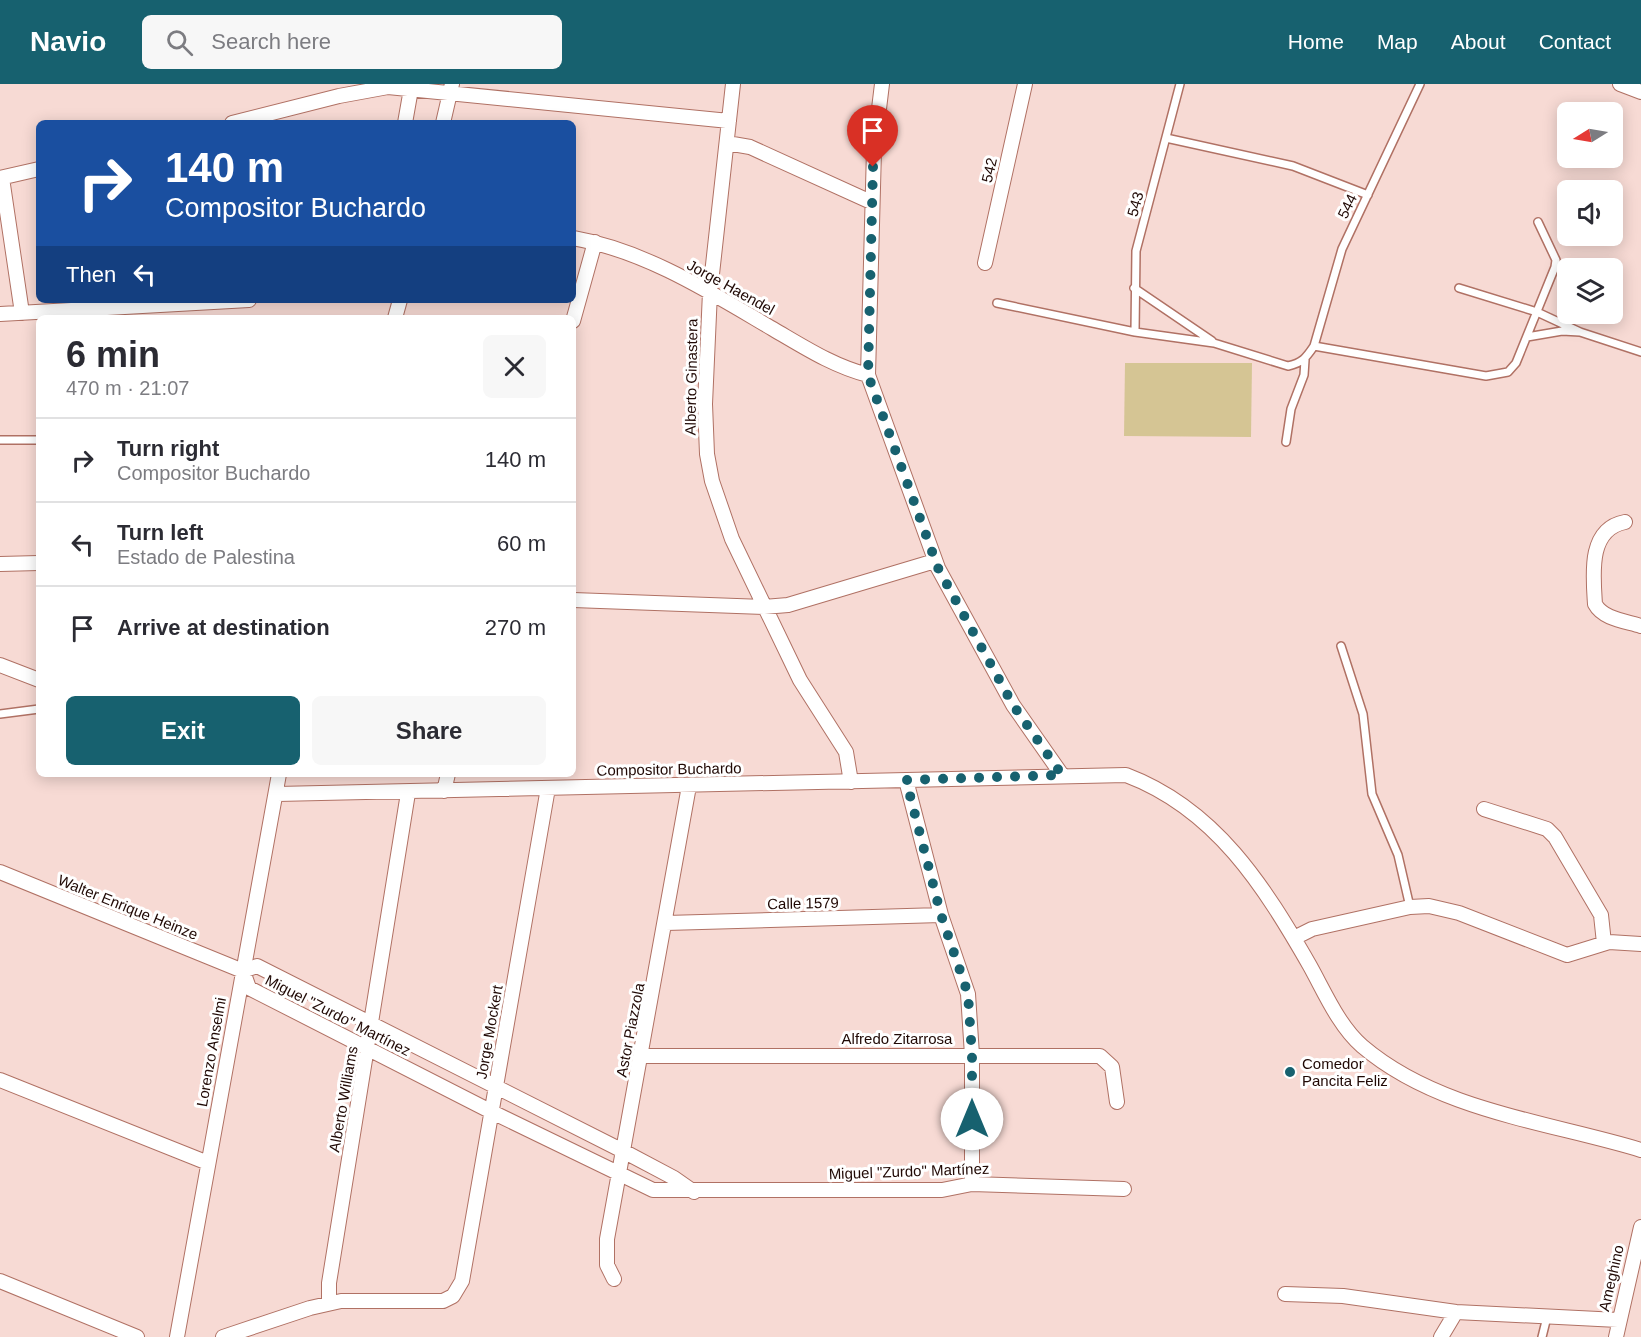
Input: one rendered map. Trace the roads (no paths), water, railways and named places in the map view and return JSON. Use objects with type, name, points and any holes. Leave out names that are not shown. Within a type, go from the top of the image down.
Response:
[{"type":"street","name":"Alberto Ginastera","points":[[733,84],[710,292],[705,404],[707,454],[712,481],[732,538],[800,680],[846,752],[851,782]]},
{"type":"street","points":[[882,84],[874,150],[871,202],[868,375],[935,561],[1013,705],[1062,775]]},
{"type":"street","name":"542","points":[[985,263],[1025,84]]},
{"type":"street","points":[[1620,84],[1637,89]]},
{"type":"street","points":[[266,119],[367,90],[411,89],[451,90],[729,122]]},
{"type":"street","points":[[406,120],[411,89]]},
{"type":"street","points":[[444,120],[451,90]]},
{"type":"street","points":[[727,143],[750,147],[871,202]]},
{"type":"street","points":[[22,313],[1,178],[36,170]]},
{"type":"street","name":"Jorge Haendel","points":[[576,239],[629,251],[710,292],[839,368],[868,375]]},
{"type":"street","points":[[575,315],[595,242]]},
{"type":"street","points":[[0,314],[157,303]]},
{"type":"street","points":[[1625,522],[1615,524],[1602,534],[1596,543],[1595,604],[1599,611],[1607,616],[1641,626]]},
{"type":"street","points":[[576,600],[764,607],[788,605],[935,561]]},
{"type":"street","points":[[0,564],[36,563]]},
{"type":"street","points":[[0,665],[36,679]]},
{"type":"street","name":"Compositor Buchardo","points":[[277,794],[408,793],[1126,775],[1180,801],[1199,816],[1234,851],[1294,938],[1351,1034],[1363,1046],[1398,1070],[1449,1095],[1641,1150]]},
{"type":"street","name":"Lorenzo Anselmi","points":[[177,1337],[279,777]]},
{"type":"street","points":[[444,791],[447,777]]},
{"type":"street","points":[[906,780],[941,915],[968,994],[972,1055],[972,1184]]},
{"type":"street","name":"Astor Piazzola","points":[[614,1279],[608,1265],[607,1239],[642,1056],[689,786]]},
{"type":"street","name":"Jorge Mockert","points":[[329,1304],[443,1300],[453,1296],[462,1281],[548,788]]},
{"type":"street","name":"Alberto Williams","points":[[329,1304],[329,1283],[373,1023],[408,793]]},
{"type":"street","points":[[1484,809],[1547,829],[1555,837],[1600,915],[1604,943]]},
{"type":"street","name":"Walter Enrique Heinze","points":[[0,873],[243,971]]},
{"type":"street","points":[[1294,938],[1312,929],[1410,907],[1429,906],[1459,913],[1568,955],[1604,943],[1641,944]]},
{"type":"street","name":"Calle 1579","points":[[666,923],[941,915]]},
{"type":"street","name":"Miguel \"Zurdo\" Martínez","points":[[694,1192],[674,1178],[623,1151],[496,1089],[373,1023],[257,966],[243,971],[249,988],[492,1112],[653,1190],[694,1192],[942,1190],[972,1184],[1124,1189]]},
{"type":"street","name":"Alfredo Zitarrosa","points":[[642,1056],[1101,1056],[1107,1059],[1112,1067],[1117,1102]]},
{"type":"street","points":[[0,1080],[207,1163]]},
{"type":"street","name":"Ameghino","points":[[1616,1337],[1618,1320],[1641,1227]]},
{"type":"street","points":[[0,1281],[137,1337]]},
{"type":"street","points":[[1286,1293],[1343,1296],[1456,1312],[1618,1320]]},
{"type":"street","points":[[224,1337],[329,1304]]},
{"type":"street","points":[[1441,1337],[1456,1312]]},
{"type":"lane","name":"543","points":[[1135,333],[1136,251],[1180,84]]},
{"type":"lane","name":"544","points":[[1305,360],[1314,346],[1342,249],[1420,84]]},
{"type":"lane","points":[[1166,138],[1293,166],[1368,195]]},
{"type":"lane","points":[[1314,346],[1486,376],[1512,369],[1527,337],[1556,260],[1539,222]]},
{"type":"lane","points":[[1134,288],[1214,343]]},
{"type":"lane","points":[[1459,288],[1537,312],[1580,332],[1641,351]]},
{"type":"lane","points":[[997,303],[1135,333],[1214,343],[1288,366],[1305,360],[1304,375],[1291,409],[1286,442]]},
{"type":"lane","points":[[1527,337],[1562,331],[1580,332]]},
{"type":"lane","points":[[0,440],[36,440]]},
{"type":"lane","points":[[1341,646],[1363,714],[1372,794],[1398,855],[1410,907]]},
{"type":"lane","points":[[0,714],[36,709]]},
{"type":"lane","points":[[1542,1337],[1547,1317]]},
{"type":"place","name":"Comedor Pancita Feliz","points":[[1290,1072]]}]
